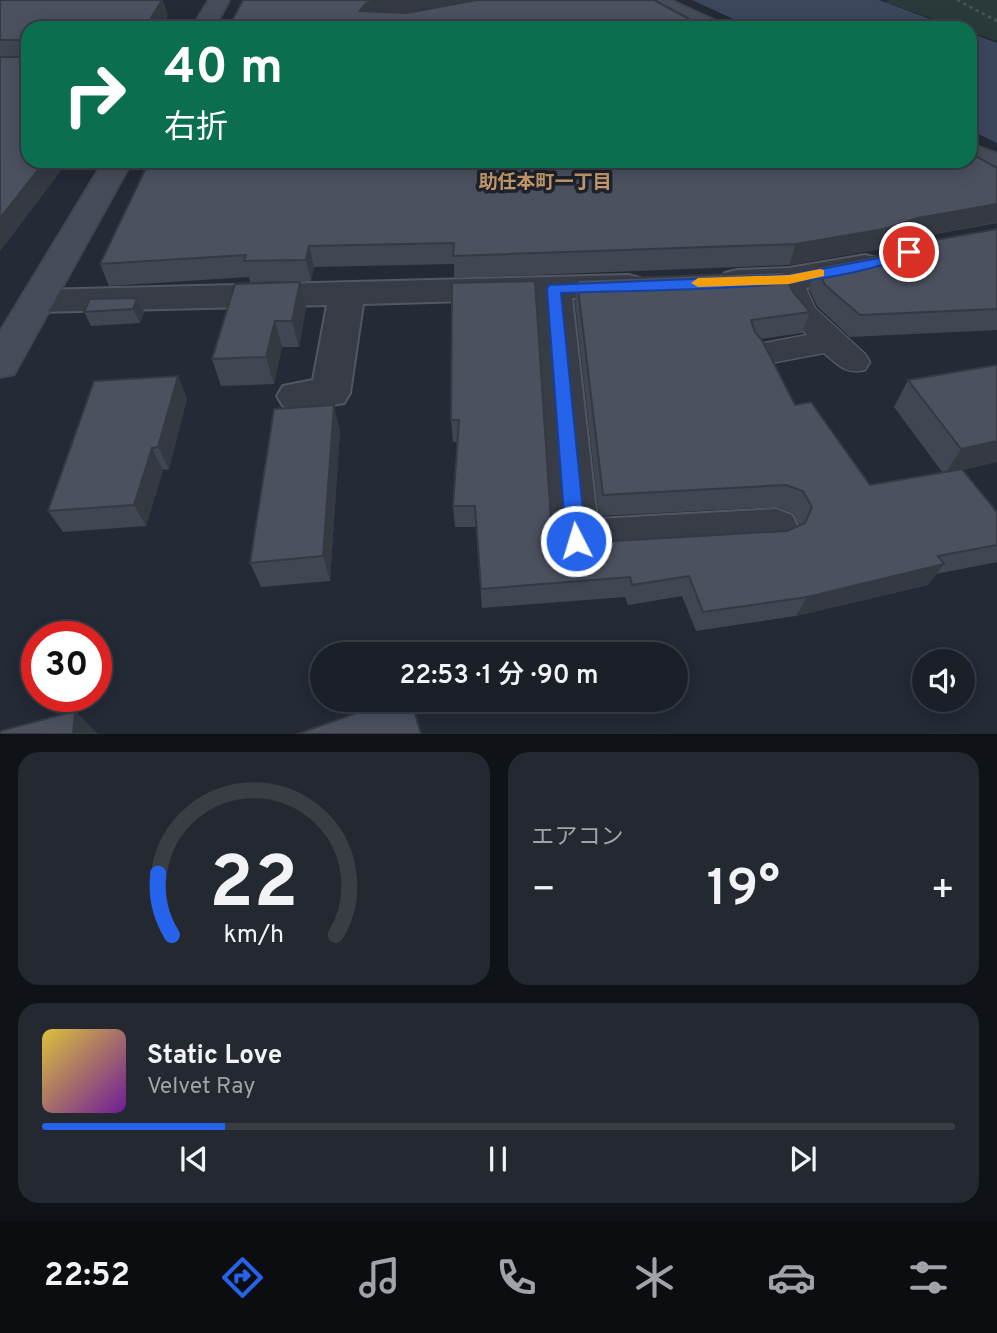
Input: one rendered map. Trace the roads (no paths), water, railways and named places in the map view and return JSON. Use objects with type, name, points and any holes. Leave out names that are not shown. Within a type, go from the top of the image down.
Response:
[{"type":"street","points":[[207,21],[219,0]]},
{"type":"street","points":[[654,0],[698,21]]},
{"type":"street","points":[[977,155],[997,165]]},
{"type":"street","points":[[0,364],[21,315],[114,168]]},
{"type":"street","points":[[706,282],[789,279],[883,262],[896,257]]},
{"type":"street","points":[[21,315],[347,293],[664,284]]},
{"type":"street","points":[[554,289],[576,541],[776,529]]},
{"type":"street","points":[[297,396],[330,393],[347,293]]},
{"type":"lane","points":[[789,279],[802,312],[830,342],[854,362]]},
{"type":"lane","points":[[765,353],[830,342]]},
{"type":"water","points":[[692,0],[879,0],[935,21],[738,21]]},
{"type":"water","points":[[977,36],[997,43],[997,143],[977,133]]},
{"type":"district","name":"助任本町一丁目","points":[[545,181]]}]
